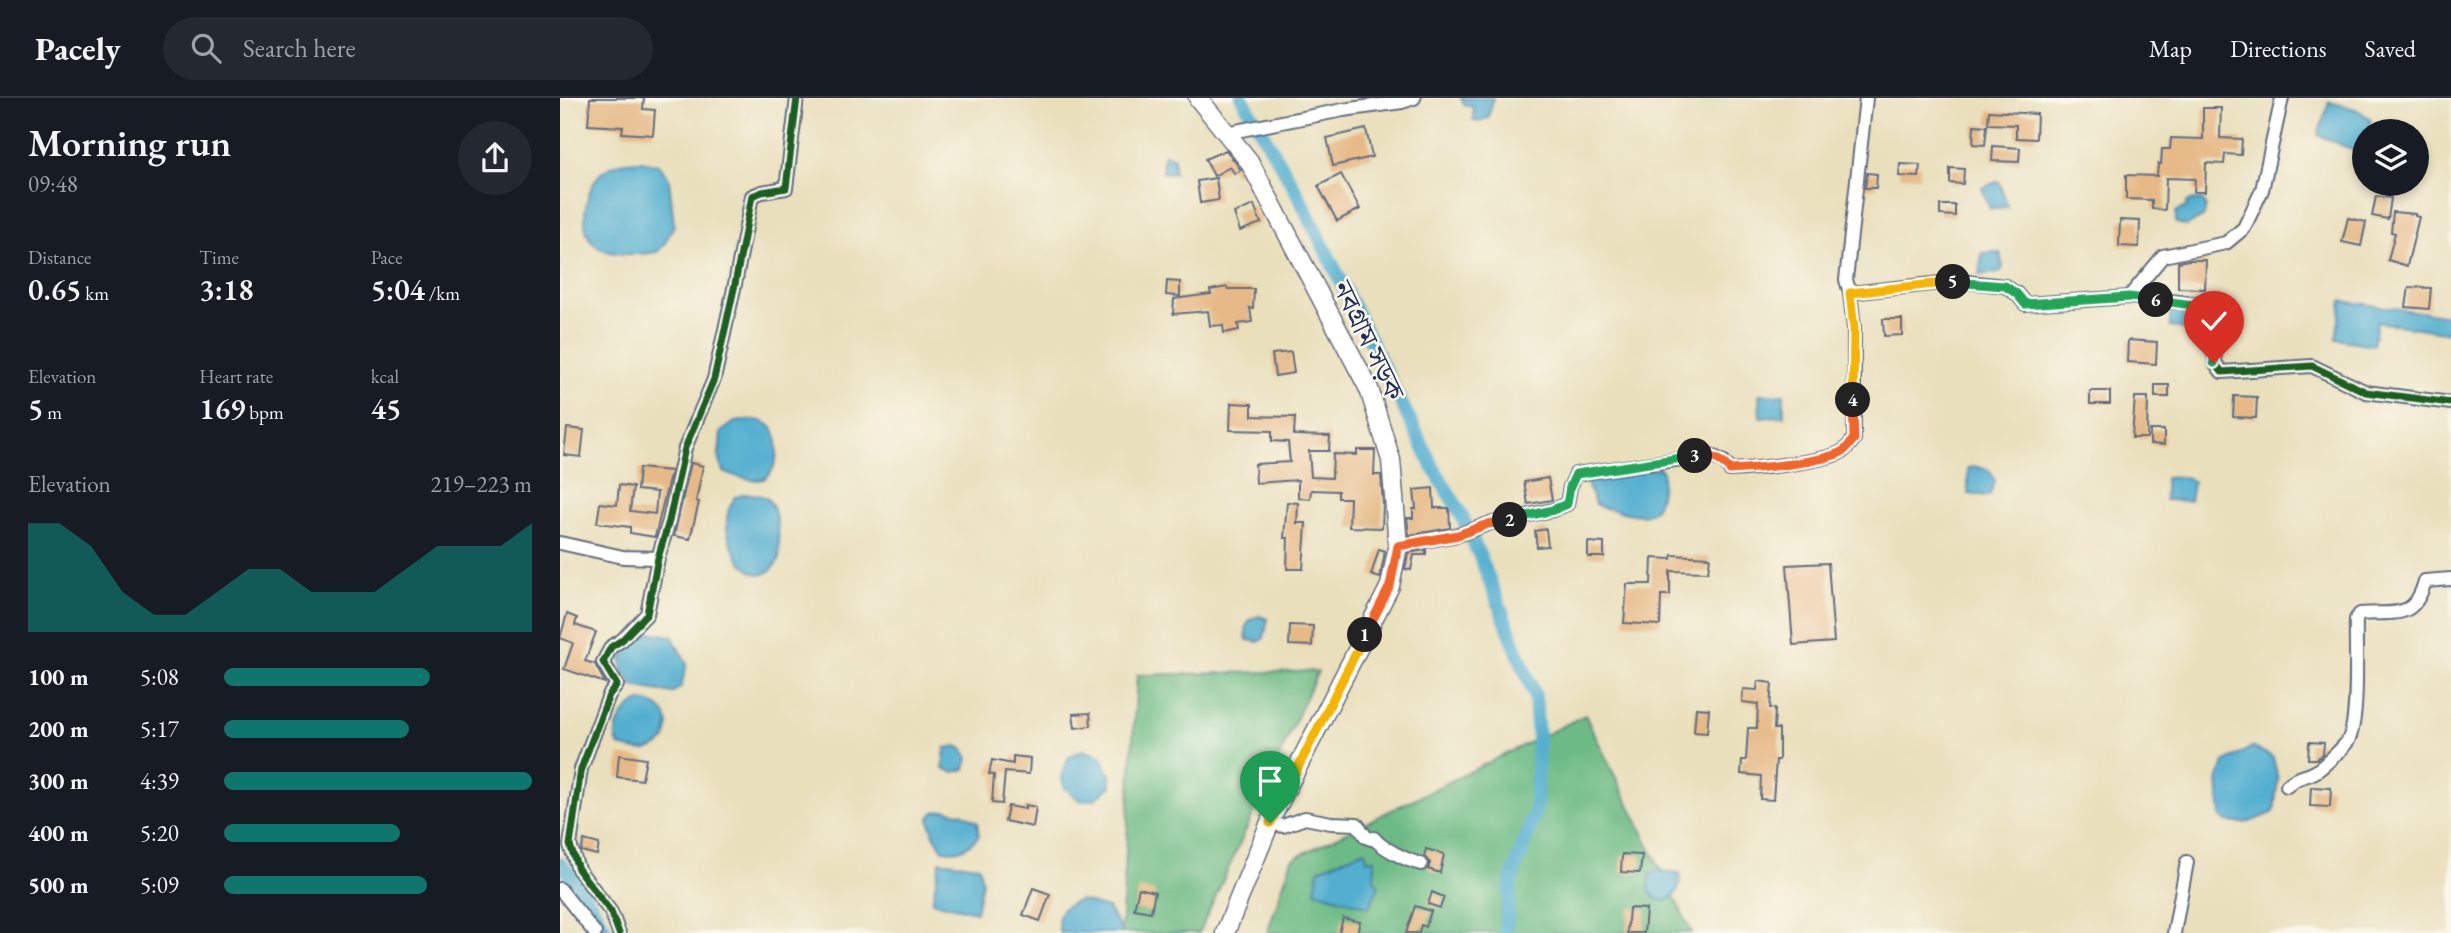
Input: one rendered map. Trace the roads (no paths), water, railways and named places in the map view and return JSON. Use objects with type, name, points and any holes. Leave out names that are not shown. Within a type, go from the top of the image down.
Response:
[{"type":"main road","name":"নবগ্রাম সড়ক","points":[[1198,98],[1249,161],[1369,389],[1391,460],[1398,546],[1390,586],[1270,823],[1225,933]]},
{"type":"street","points":[[619,933],[611,912],[578,869],[570,845],[581,769],[609,695],[617,684],[603,663],[611,647],[622,640],[647,614],[685,448],[714,379],[752,196],[786,188],[797,98]]},
{"type":"street","points":[[1226,133],[1414,98]]},
{"type":"street","points":[[1398,546],[1458,535],[1488,524],[1553,510],[1567,504],[1576,474],[1710,455],[1724,462],[1730,470],[1743,470],[1802,463],[1843,452],[1854,439],[1854,328],[1846,280],[1866,98]]},
{"type":"street","points":[[2129,297],[2163,256],[2226,243],[2244,228],[2262,190],[2282,98]]},
{"type":"street","points":[[1850,293],[1959,281],[2005,286],[2025,304],[2129,297],[2208,307],[2214,331],[2214,363],[2222,372],[2312,366],[2366,392],[2451,403]]},
{"type":"street","points":[[560,543],[623,557],[658,558]]},
{"type":"street","points":[[2287,786],[2295,778],[2315,772],[2348,742],[2354,713],[2356,619],[2360,614],[2404,611],[2414,607],[2421,596],[2425,581],[2451,579]]},
{"type":"street","points":[[1270,823],[1283,826],[1305,818],[1357,824],[1366,837],[1374,838],[1383,847],[1421,864]]},
{"type":"street","points":[[2174,933],[2187,862]]},
{"type":"street","points":[[560,889],[594,933]]},
{"type":"water","points":[[1461,98],[1493,98],[1489,117],[1478,122],[1473,120],[1473,107],[1464,105]]},
{"type":"water","points":[[2329,102],[2356,109],[2371,119],[2352,119],[2352,149],[2318,135]]},
{"type":"water","points":[[1164,154],[1174,158],[1174,173],[1162,172]]},
{"type":"water","points":[[641,161],[659,165],[669,179],[674,225],[664,245],[657,252],[624,254],[607,251],[594,244],[586,229],[585,211],[593,185],[600,174],[612,166]]},
{"type":"water","points":[[1999,181],[2008,207],[1990,209],[1982,188]]},
{"type":"water","points":[[2202,200],[2206,205],[2204,216],[2187,226],[2176,223],[2176,212],[2186,207],[2187,202]]},
{"type":"water","points":[[1982,253],[2001,254],[2003,268],[1999,273],[1979,275]]},
{"type":"water","points":[[2342,301],[2451,316],[2451,333],[2377,322],[2373,345],[2336,339]]},
{"type":"water","points":[[2170,311],[2201,314],[2206,322],[2207,332],[2170,327]]},
{"type":"water","points":[[1759,394],[1784,394],[1784,416],[1760,417]]},
{"type":"water","points":[[748,420],[767,423],[776,437],[777,454],[773,469],[759,480],[725,473],[721,466],[721,432],[735,422]]},
{"type":"water","points":[[1660,468],[1663,472],[1658,502],[1648,514],[1640,515],[1601,507],[1595,504],[1587,484],[1596,476]]},
{"type":"water","points":[[1968,468],[1989,470],[1995,481],[1989,496],[1968,494]]},
{"type":"water","points":[[2186,477],[2193,482],[2190,501],[2165,500],[2165,478]]},
{"type":"water","points":[[746,494],[761,495],[768,499],[776,519],[779,559],[771,570],[762,574],[754,573],[745,567],[728,535],[730,507],[735,497]]},
{"type":"water","points":[[1259,616],[1268,619],[1264,638],[1259,642],[1247,640],[1247,625]]},
{"type":"water","points":[[653,633],[672,636],[687,664],[681,687],[672,693],[632,686],[623,670],[622,657],[629,646]]},
{"type":"water","points":[[642,701],[665,713],[668,725],[665,740],[645,750],[621,746],[616,739],[617,726],[631,707]]},
{"type":"water","points":[[956,746],[963,749],[968,758],[965,769],[954,772],[943,769],[945,748]]},
{"type":"water","points":[[2252,747],[2273,757],[2278,779],[2274,812],[2248,822],[2235,823],[2221,818],[2218,780],[2224,763]]},
{"type":"water","points":[[1082,750],[1101,756],[1110,776],[1111,786],[1095,799],[1080,801],[1065,788],[1061,776],[1069,757]]},
{"type":"water","points":[[946,810],[964,814],[977,822],[979,836],[963,849],[943,850],[933,833],[929,819],[934,812]]},
{"type":"water","points":[[1365,850],[1367,860],[1375,859],[1374,879],[1379,886],[1369,907],[1315,891],[1319,869]]},
{"type":"water","points":[[940,861],[979,866],[982,882],[976,912],[932,902]]},
{"type":"water","points":[[1658,871],[1680,873],[1678,890],[1667,901],[1656,899],[1649,891],[1650,874]]},
{"type":"water","points":[[1080,900],[1108,908],[1123,933],[1060,933],[1058,920],[1061,911]]},
{"type":"waterway","points":[[1242,98],[1295,189],[1432,465],[1461,514],[1535,696],[1538,739],[1536,809],[1511,881],[1505,933]]},
{"type":"waterway","points":[[560,864],[586,897],[606,933]]}]
